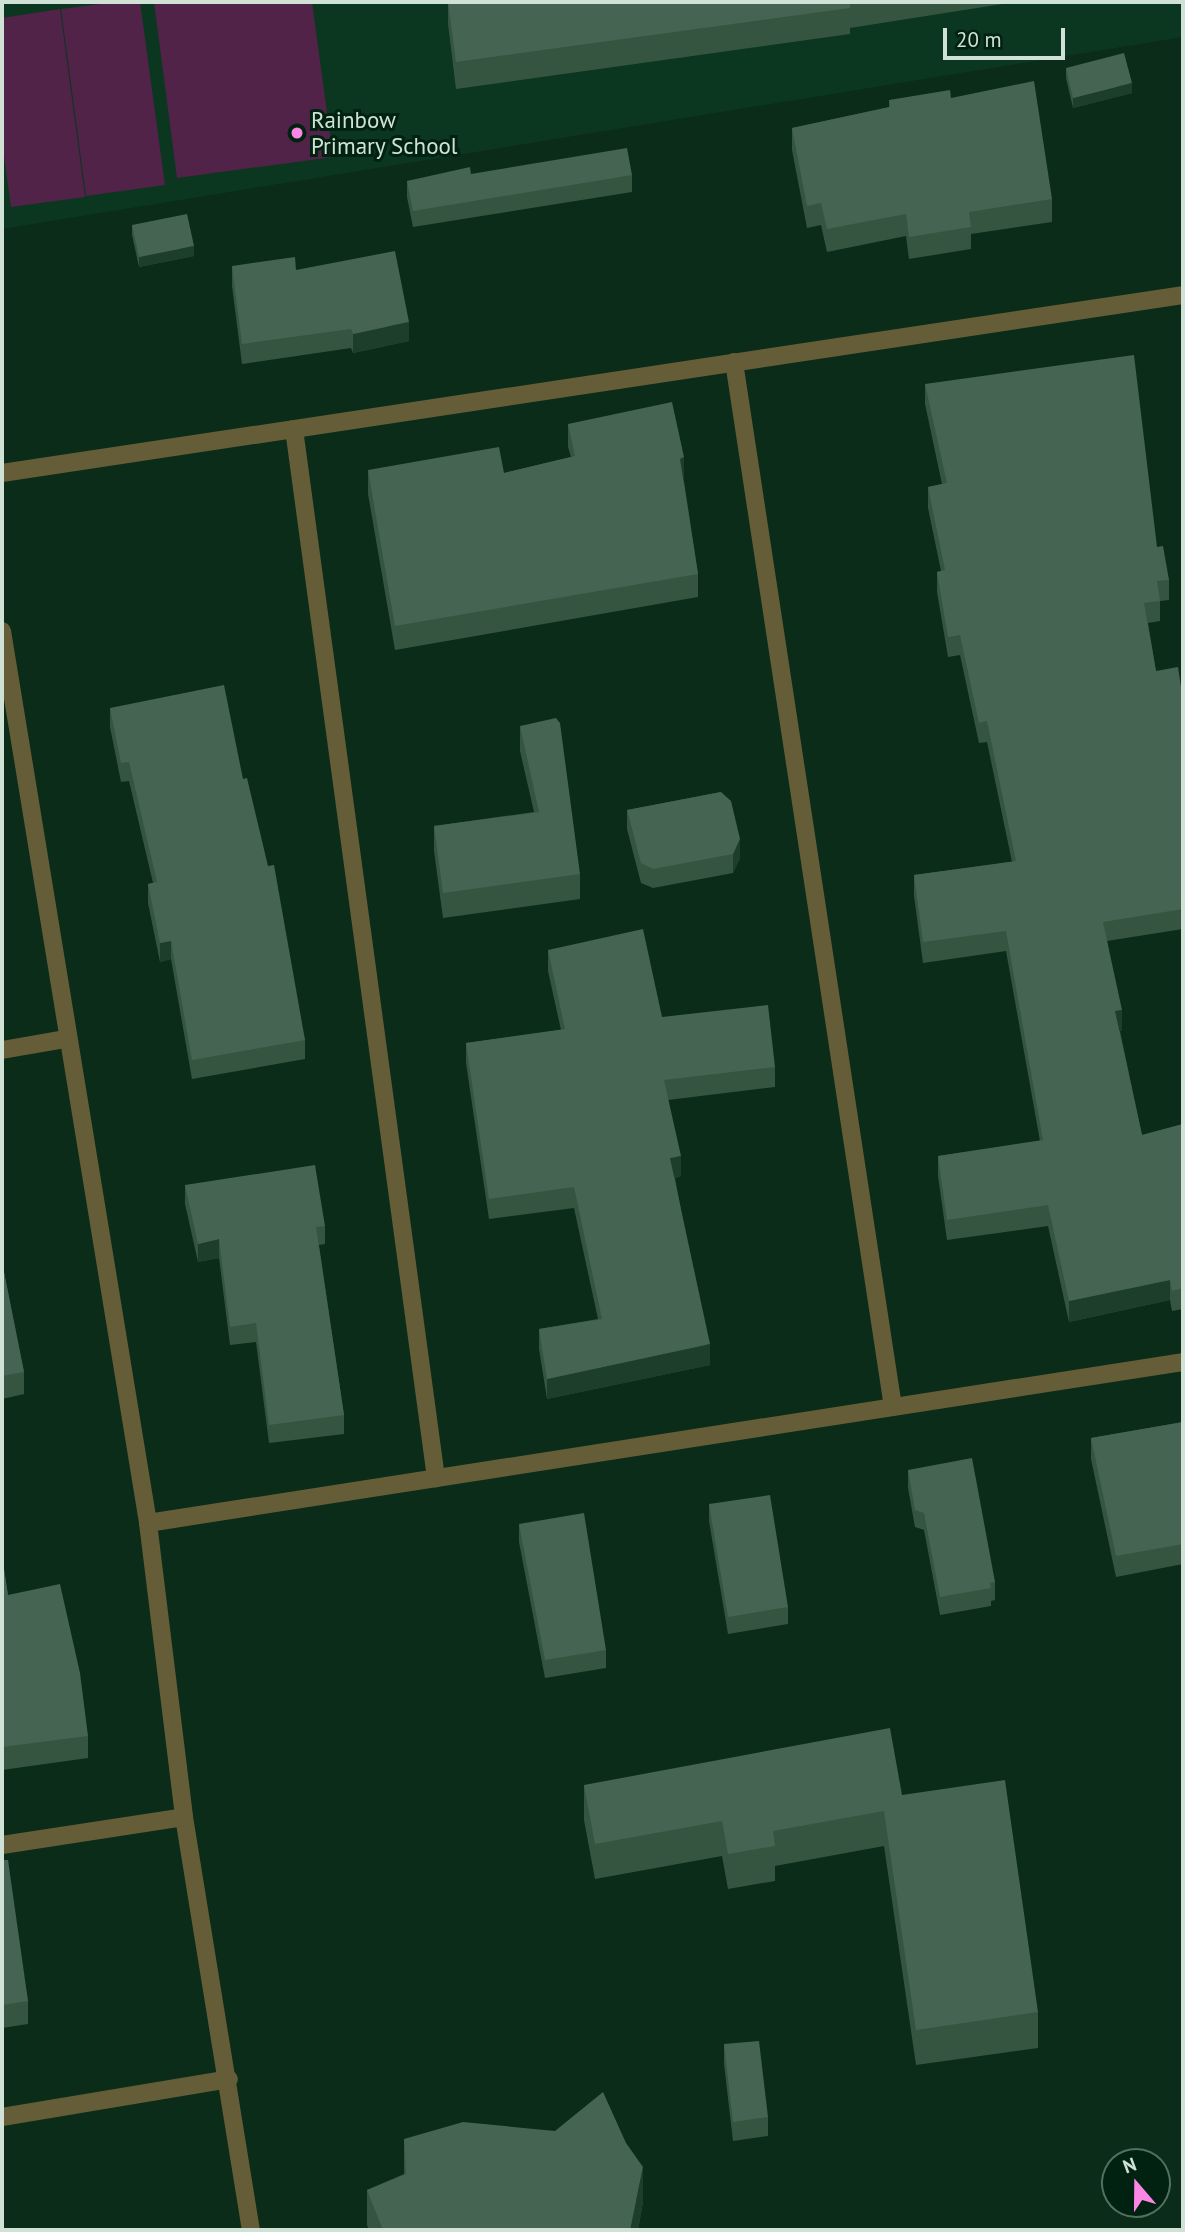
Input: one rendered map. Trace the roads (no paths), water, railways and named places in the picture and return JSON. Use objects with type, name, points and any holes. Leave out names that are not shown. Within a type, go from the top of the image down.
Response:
[{"type":"street","points":[[2,473],[1183,295]]},
{"type":"street","points":[[734,362],[893,1407]]},
{"type":"street","points":[[295,429],[436,1478]]},
{"type":"street","points":[[2,631],[10,733],[66,1039],[148,1523],[184,1817],[229,2079],[251,2230]]},
{"type":"street","points":[[2,1050],[66,1039]]},
{"type":"street","points":[[148,1523],[1183,1362]]},
{"type":"street","points":[[2,1845],[184,1817]]},
{"type":"street","points":[[2,2117],[229,2079]]},
{"type":"place","name":"Rainbow Primary School","points":[[297,133]]}]
